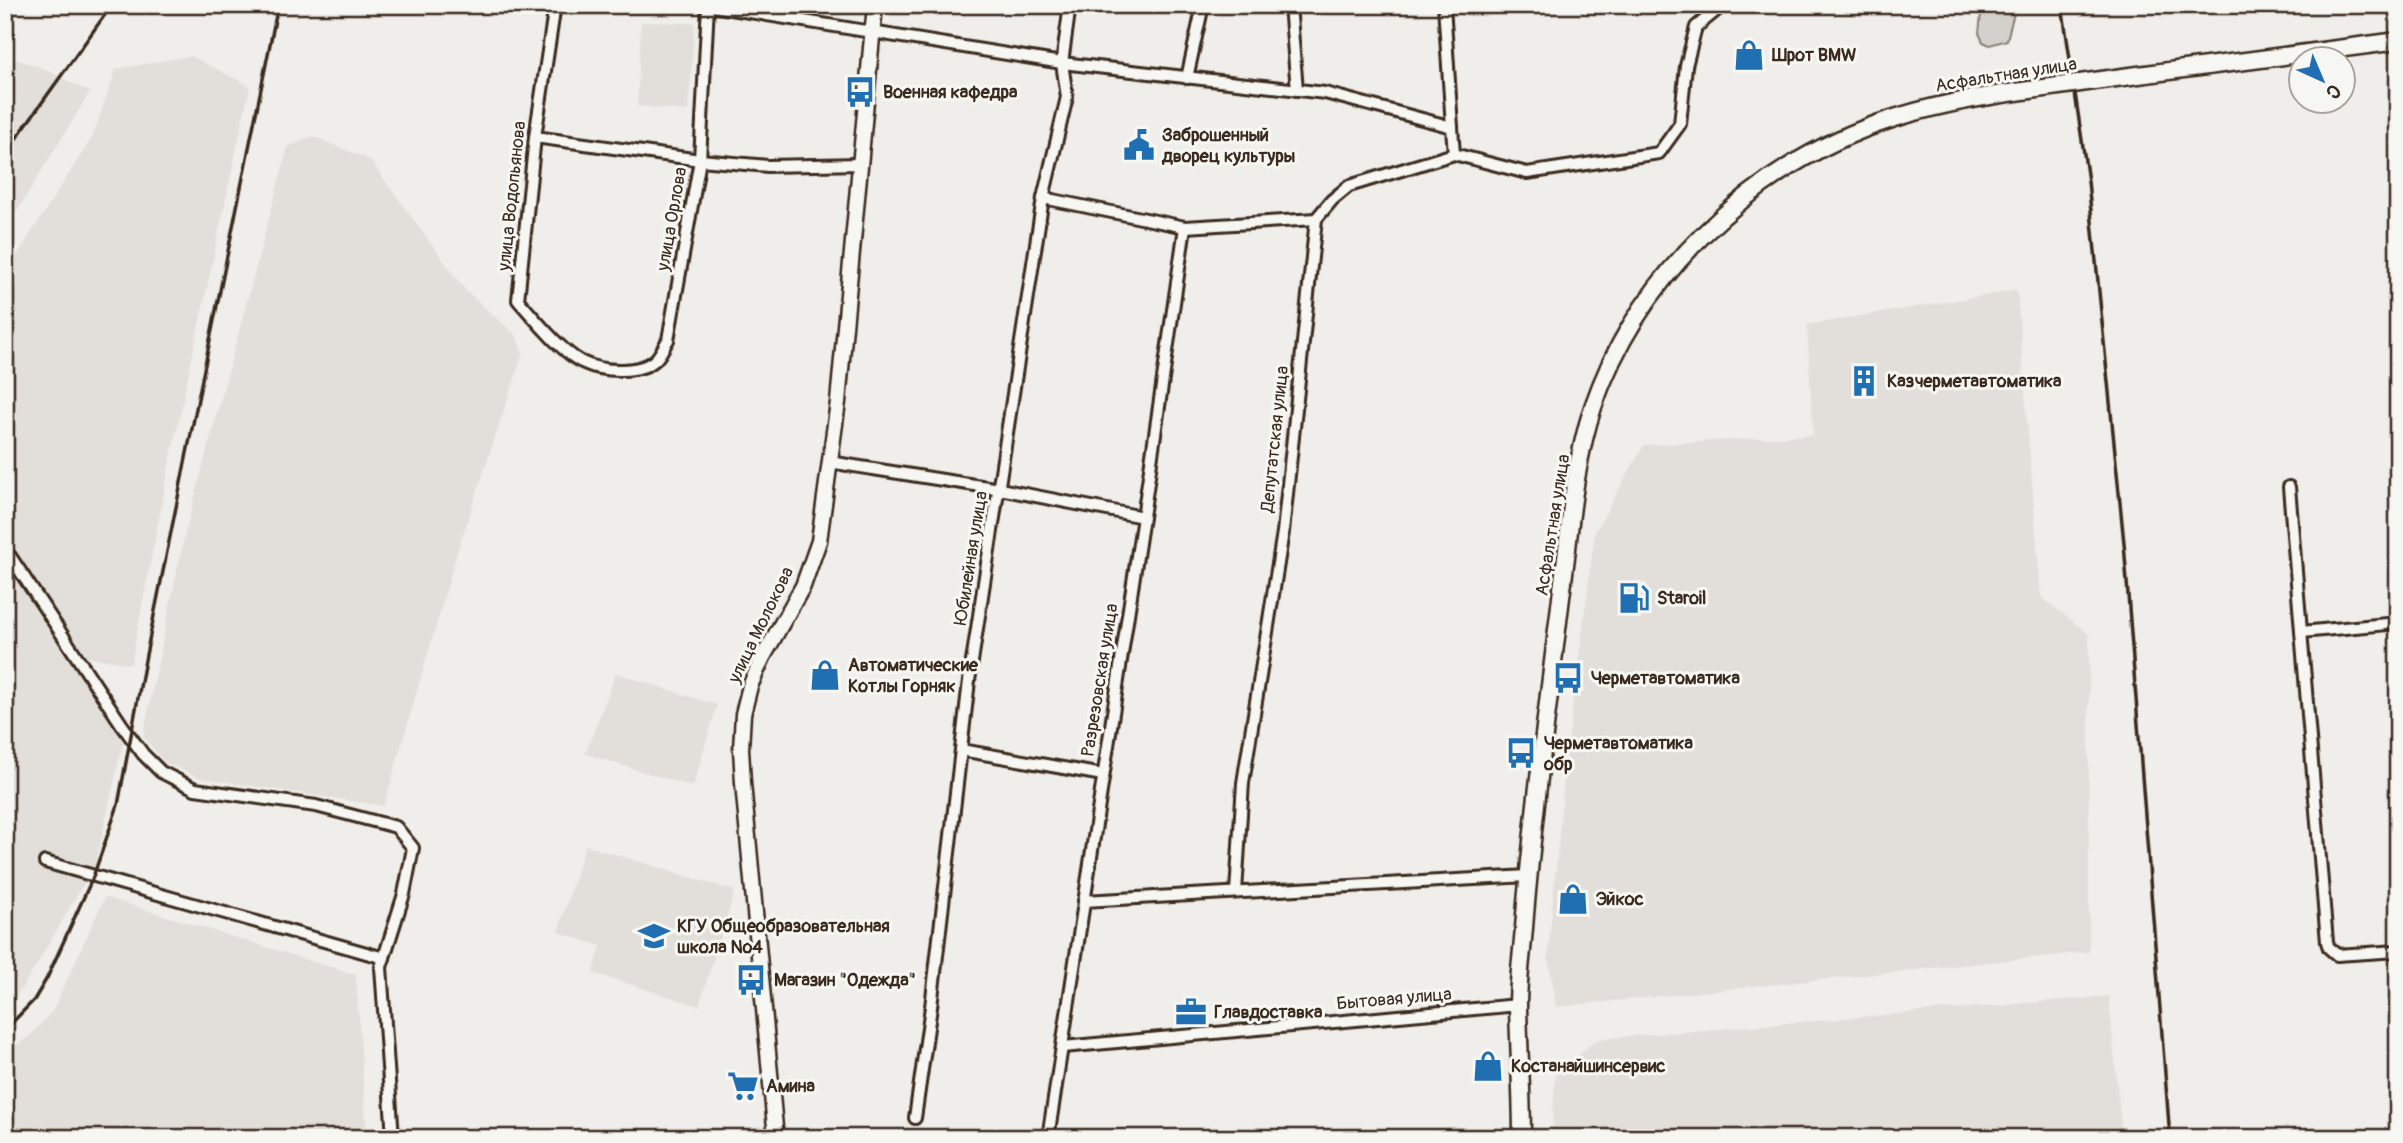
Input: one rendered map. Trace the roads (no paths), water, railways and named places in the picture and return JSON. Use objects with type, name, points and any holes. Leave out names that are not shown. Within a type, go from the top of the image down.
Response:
[{"type":"main road","name":"Асфальтная улица","points":[[1522,1138],[1518,1005],[1528,876],[1574,490],[1593,408],[1619,347],[1635,319],[1685,253],[1759,187],[1798,162],[1836,140],[1930,107],[1981,96],[2398,41]]},
{"type":"street","name":"улица Водопьянова","points":[[555,5],[535,137],[517,300],[551,336],[583,363]]},
{"type":"street","points":[[707,5],[1062,63],[1325,93],[1452,127]]},
{"type":"street","name":"улица Орлова","points":[[583,363],[615,371],[633,369],[656,359],[668,340],[700,160],[707,5]]},
{"type":"street","name":"улица Молокова","points":[[776,1138],[743,783],[743,714],[750,686],[803,586],[819,541],[838,402],[875,5]]},
{"type":"street","name":"Юбилейная улица","points":[[915,1118],[931,1007],[969,681],[1043,198],[1067,97],[1062,63],[1070,5]]},
{"type":"street","points":[[1187,78],[1203,5]]},
{"type":"street","points":[[1290,5],[1297,90]]},
{"type":"street","points":[[1444,5],[1454,154]]},
{"type":"street","points":[[1043,198],[1185,227],[1316,219],[1332,200],[1349,186],[1454,154],[1527,173],[1659,153],[1680,124],[1686,66],[1696,27],[1723,5]]},
{"type":"street","points":[[535,137],[700,160],[768,166],[861,164]]},
{"type":"street","name":"Депутатская улица","points":[[1236,892],[1243,783],[1283,532],[1316,219]]},
{"type":"street","name":"Разрезовская улица","points":[[1048,1138],[1185,227]]},
{"type":"street","points":[[829,462],[1000,489],[1143,517]]},
{"type":"street","points":[[2289,487],[2327,942],[2337,955],[2398,951]]},
{"type":"street","points":[[5,555],[10,556],[122,725],[143,754],[161,772],[195,789],[316,806],[396,827],[413,848],[404,894],[381,967],[393,1138]]},
{"type":"street","points":[[2301,632],[2398,623]]},
{"type":"street","points":[[961,750],[1103,775]]},
{"type":"street","points":[[44,862],[384,958]]},
{"type":"street","points":[[1084,901],[1528,876]]},
{"type":"street","name":"Бытовая улица","points":[[1063,1047],[1518,1005]]},
{"type":"railway","points":[[5,154],[112,5]]},
{"type":"railway","points":[[5,1030],[34,1000],[47,978],[93,877],[118,805],[278,5]]},
{"type":"railway","points":[[2062,5],[2088,181],[2124,543],[2170,1138]]},
{"type":"place","name":"Шрот BMW","points":[[1749,55]]},
{"type":"place","name":"Военная кафедра","points":[[860,92]]},
{"type":"place","name":"Заброшенный дворец культуры","points":[[1139,145]]},
{"type":"place","name":"Казчерметавтоматика","points":[[1864,381]]},
{"type":"place","name":"Staroil","points":[[1634,598]]},
{"type":"place","name":"Автоматические Котлы Горняк","points":[[825,675]]},
{"type":"place","name":"Черметавтоматика","points":[[1568,678]]},
{"type":"place","name":"Черметавтоматика обр","points":[[1521,753]]},
{"type":"place","name":"Эйкос","points":[[1573,899]]},
{"type":"place","name":"КГУ Общеобразовательная школа №4","points":[[654,936]]},
{"type":"place","name":"Магазин \"Одежда\"","points":[[751,980]]},
{"type":"place","name":"Главдоставка","points":[[1191,1012]]},
{"type":"place","name":"Костанайшинсервис","points":[[1488,1066]]},
{"type":"place","name":"Амина","points":[[743,1086]]}]
